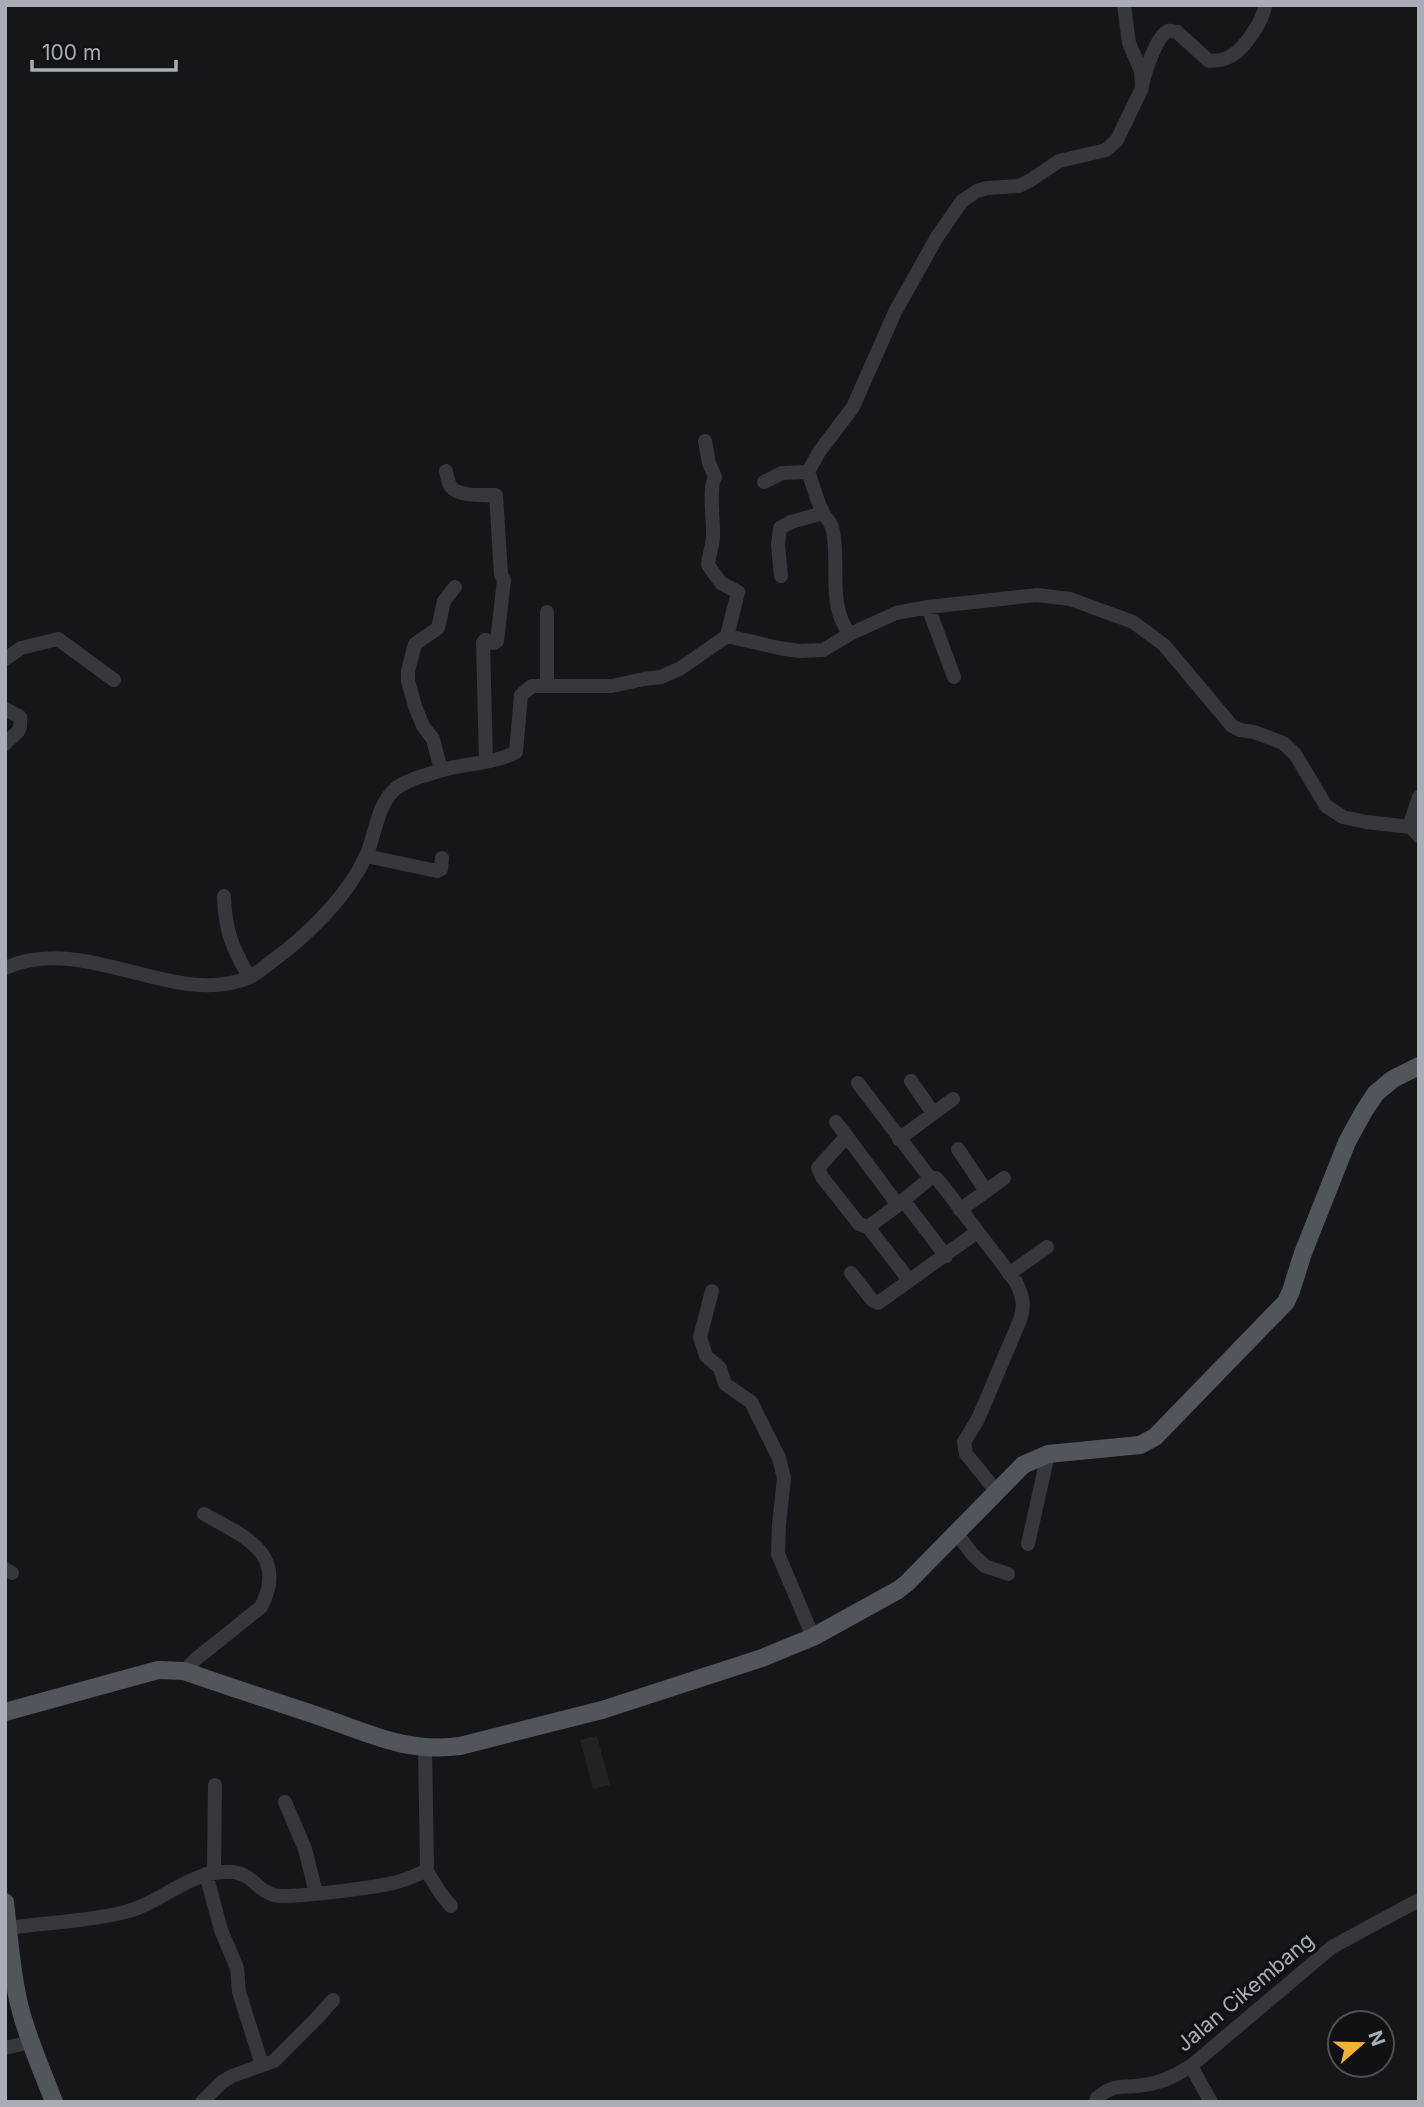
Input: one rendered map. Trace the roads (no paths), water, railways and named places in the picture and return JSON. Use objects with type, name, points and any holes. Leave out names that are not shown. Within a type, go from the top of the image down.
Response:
[{"type":"main road","points":[[5,1712],[158,1670],[184,1671],[322,1717],[377,1739],[425,1749],[460,1746],[602,1710],[762,1658],[813,1637],[898,1590],[1023,1465],[1048,1454],[1140,1445],[1156,1437],[1286,1302],[1347,1142],[1364,1111],[1376,1093],[1393,1079],[1419,1066]]},
{"type":"main road","points":[[5,1902],[17,1994],[31,2042],[54,2102]]},
{"type":"street","points":[[1124,5],[1129,43],[1140,71],[1142,88]]},
{"type":"street","points":[[850,634],[838,606],[831,524],[823,513],[808,472],[819,452],[853,407],[895,312],[937,237],[962,201],[977,191],[1019,186],[1059,161],[1111,147],[1117,140],[1142,88],[1145,73],[1166,33],[1177,32],[1209,61],[1229,57],[1255,31],[1265,5]]},
{"type":"street","points":[[7,965],[66,958],[131,970],[175,983],[209,985],[249,977],[301,939],[338,901],[366,856],[379,816],[391,793],[404,782],[441,770],[500,760],[516,752],[521,695],[532,686],[612,686],[661,677],[681,668],[727,636],[738,592],[721,583],[708,565],[713,542],[711,485],[715,477],[705,441]]},
{"type":"street","points":[[446,471],[453,490],[468,494],[496,495],[501,575],[504,580],[497,641],[495,643],[485,640],[483,643],[486,761]]},
{"type":"street","points":[[764,482],[782,473],[808,472]]},
{"type":"street","points":[[781,576],[778,545],[780,528],[823,513]]},
{"type":"street","points":[[441,770],[433,739],[423,726],[415,705],[408,671],[415,645],[438,628],[444,601],[455,587]]},
{"type":"street","points":[[727,636],[799,651],[823,650],[896,613],[1037,595],[1070,599],[1133,622],[1164,645],[1232,726],[1283,743],[1295,754],[1326,806],[1343,817],[1414,832],[1419,797]]},
{"type":"street","points":[[928,607],[954,677]]},
{"type":"street","points":[[547,612],[547,686]]},
{"type":"street","points":[[5,659],[21,648],[58,639],[114,680]]},
{"type":"street","points":[[5,709],[20,717],[21,727],[5,744]]},
{"type":"street","points":[[366,856],[437,870],[441,869],[442,858]]},
{"type":"street","points":[[224,896],[226,929],[249,977]]},
{"type":"street","points":[[911,1081],[933,1113]]},
{"type":"street","points":[[858,1083],[930,1178]]},
{"type":"street","points":[[899,1139],[953,1099]]},
{"type":"street","points":[[836,1122],[946,1256]]},
{"type":"street","points":[[846,1137],[818,1170],[859,1224],[868,1227],[909,1280]]},
{"type":"street","points":[[958,1149],[986,1191]]},
{"type":"street","points":[[868,1227],[930,1178],[936,1178],[1022,1295],[1024,1307],[978,1419],[964,1442],[966,1454],[997,1492]]},
{"type":"street","points":[[960,1210],[1004,1178]]},
{"type":"street","points":[[851,1273],[872,1300],[878,1303],[977,1232]]},
{"type":"street","points":[[1009,1274],[1047,1247]]},
{"type":"street","points":[[712,1291],[700,1334],[701,1344],[706,1356],[720,1368],[725,1384],[751,1402],[779,1458],[784,1478],[778,1554],[813,1637]]},
{"type":"street","points":[[1028,1544],[1048,1454]]},
{"type":"street","points":[[184,1671],[261,1607],[267,1597],[270,1583],[269,1567],[255,1543],[204,1514]]},
{"type":"street","points":[[956,1533],[985,1566],[1008,1574]]},
{"type":"street","points":[[425,1749],[426,1870],[451,1906]]},
{"type":"street","points":[[215,1785],[210,1874],[221,1930],[237,1968],[239,1992],[262,2065]]},
{"type":"street","points":[[285,1802],[305,1849],[316,1893]]},
{"type":"street","points":[[8,1928],[124,1913],[200,1875],[234,1872],[248,1876],[276,1895],[394,1883],[426,1870]]},
{"type":"street","name":"Jalan Cikembang","points":[[1096,2102],[1097,2098],[1111,2087],[1145,2085],[1180,2074],[1332,1947],[1419,1900]]},
{"type":"street","points":[[202,2102],[232,2076],[279,2056],[333,2000]]},
{"type":"street","points":[[5,2048],[31,2042]]},
{"type":"street","points":[[1191,2066],[1212,2102]]}]
